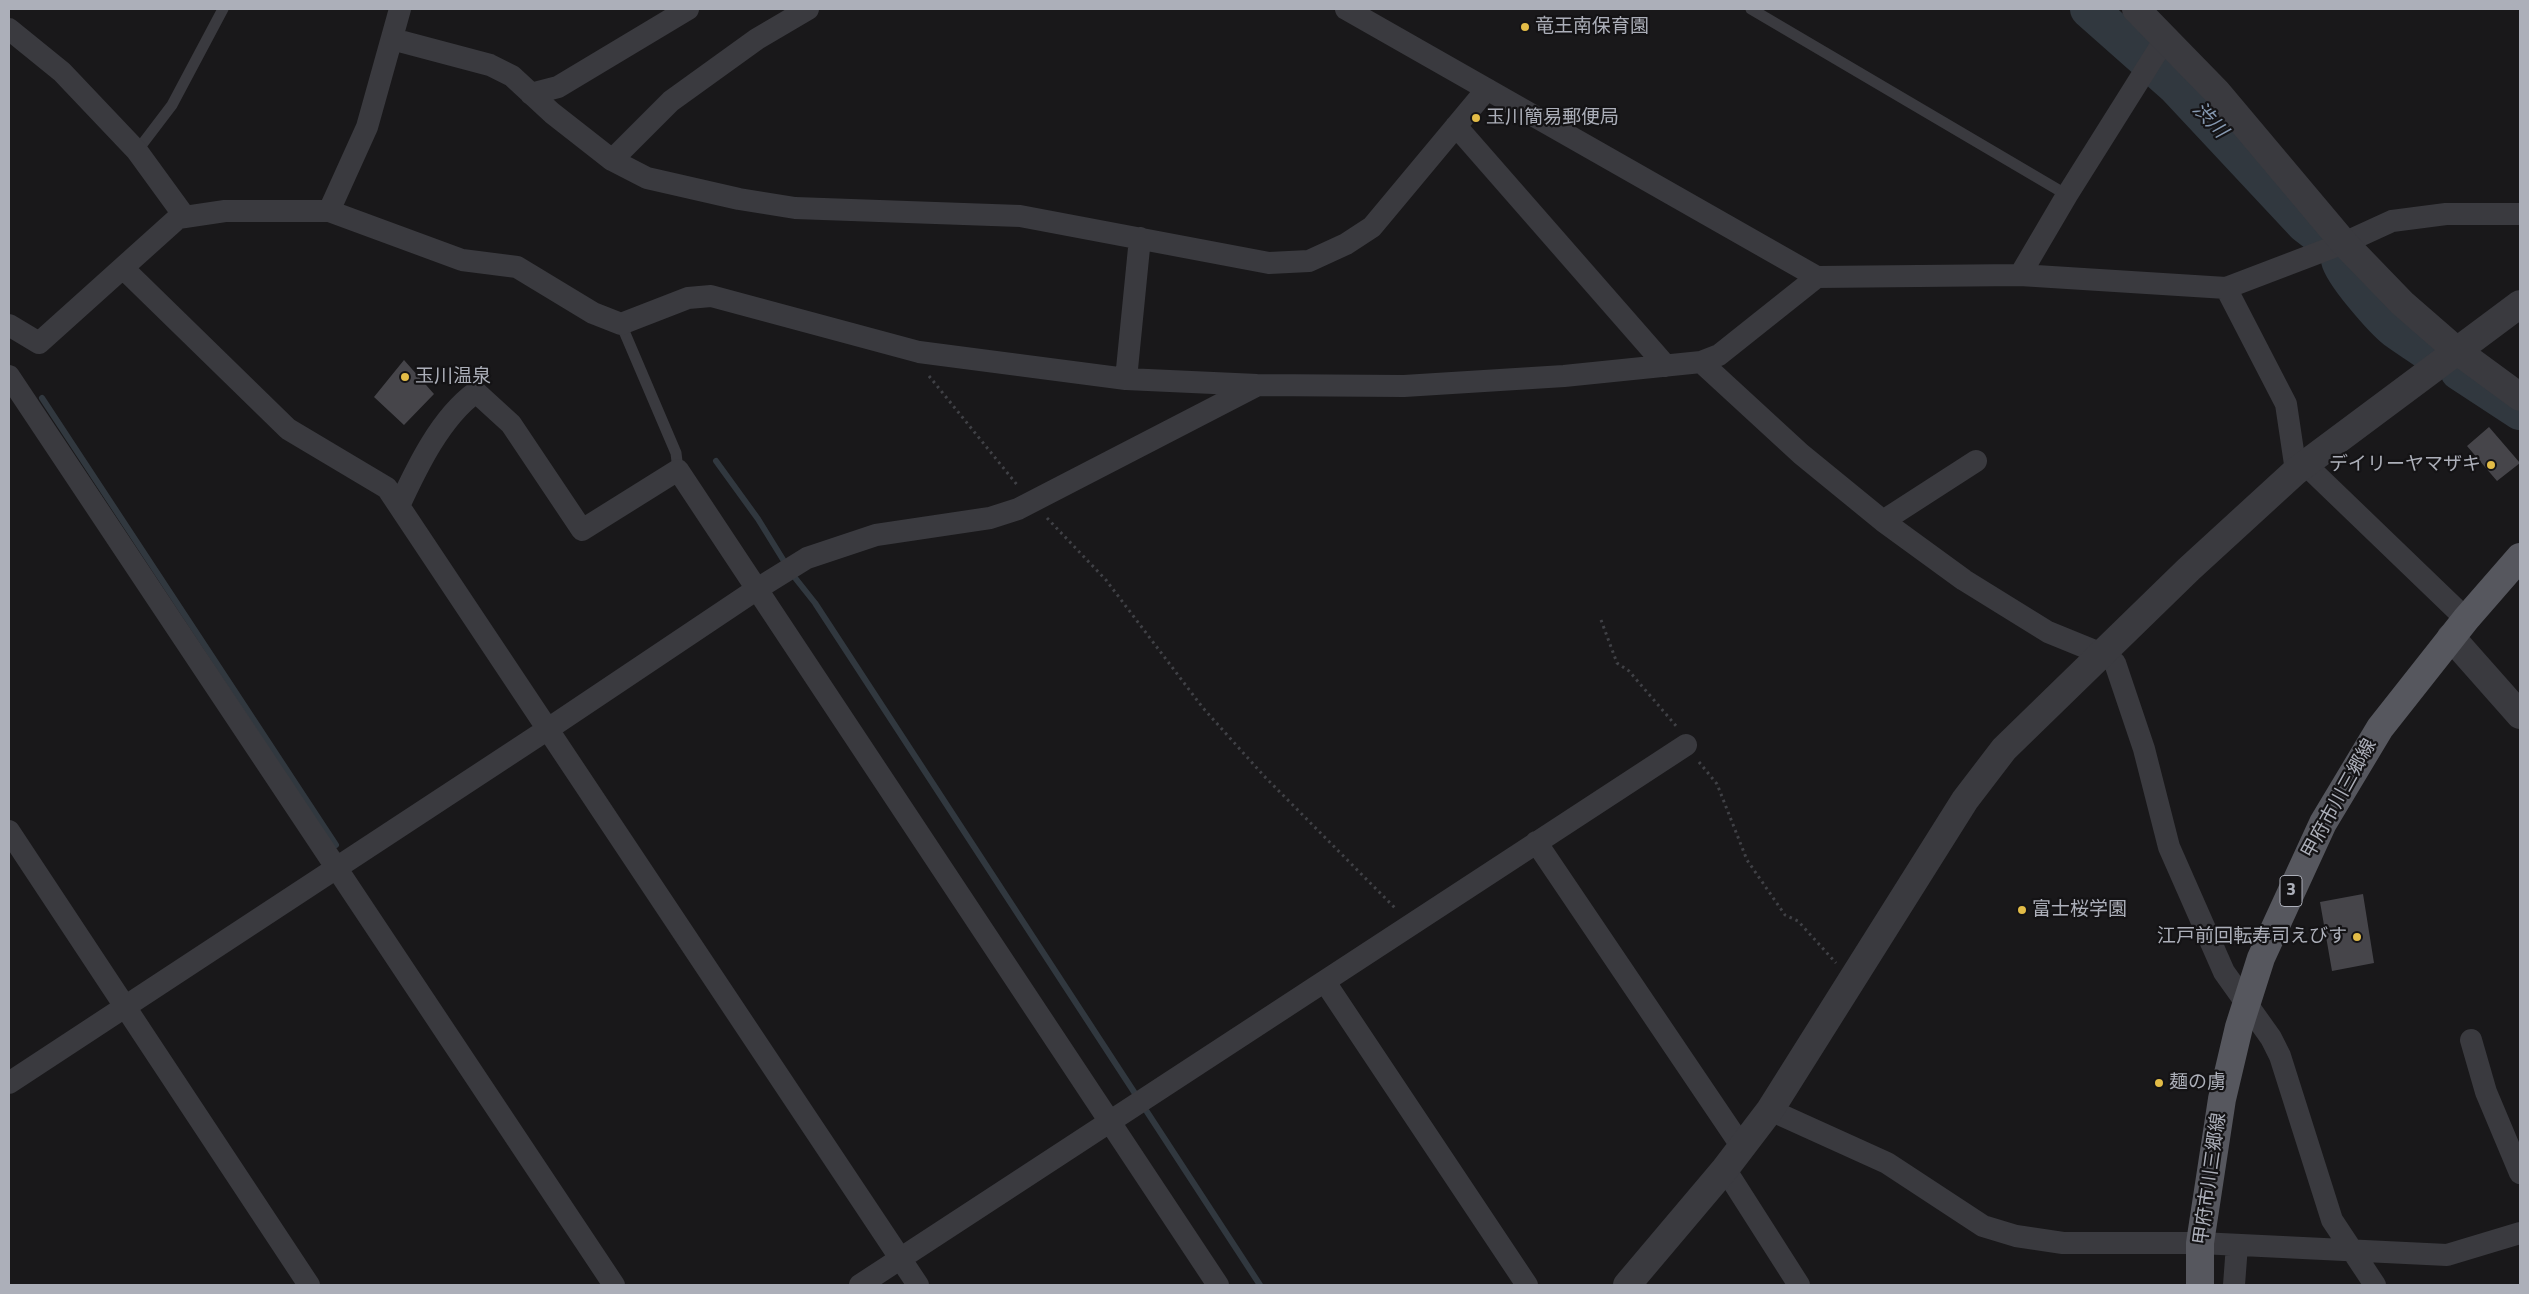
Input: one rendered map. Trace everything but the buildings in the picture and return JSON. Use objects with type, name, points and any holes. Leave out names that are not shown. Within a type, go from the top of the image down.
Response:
[{"type":"main road","name":"甲府市川三郷線","points":[[2200,1285],[2200,1243],[2222,1098],[2246,1005],[2261,958],[2323,822],[2380,728],[2459,628],[2520,557]]},
{"type":"street","points":[[329,211],[367,127],[400,9]]},
{"type":"street","points":[[531,94],[558,86],[688,9]]},
{"type":"street","points":[[612,160],[671,102],[757,39],[808,9]]},
{"type":"street","points":[[1346,9],[1817,277],[2020,275],[2226,288],[2344,244],[2392,221],[2446,214],[2520,214]]},
{"type":"street","points":[[2136,9],[2162,44],[2217,92],[2344,244],[2402,302],[2456,350],[2520,397]]},
{"type":"street","points":[[9,28],[62,72],[137,151],[185,217]]},
{"type":"street","points":[[392,39],[490,65],[512,76],[552,113],[612,160],[647,178],[739,199],[785,206],[1020,216],[1269,263],[1309,261],[1346,244],[1372,227],[1488,89]]},
{"type":"street","points":[[2020,275],[2067,195],[2162,44]]},
{"type":"street","points":[[1456,126],[1666,366]]},
{"type":"street","points":[[9,325],[39,343],[124,270],[178,218],[226,210],[329,211],[462,260],[517,267],[593,313],[621,324],[688,298],[711,296],[919,352],[1126,379],[1257,385],[1404,386],[1564,376],[1702,362],[1720,355],[1817,277]]},
{"type":"street","points":[[1126,379],[1140,238]]},
{"type":"street","points":[[124,270],[288,429],[387,488],[918,1285]]},
{"type":"street","points":[[2226,288],[2286,404],[2301,467],[2459,628],[2520,715]]},
{"type":"street","points":[[1627,1285],[1725,1169],[1770,1110],[1965,800],[2004,749],[2189,569],[2301,467],[2520,304]]},
{"type":"street","points":[[1702,362],[1801,454],[1883,521],[1964,580],[2048,632],[2102,654],[2115,663],[2144,750],[2168,847],[2224,972],[2271,1038],[2280,1056],[2332,1220],[2350,1250],[2375,1285]]},
{"type":"street","points":[[9,376],[614,1285]]},
{"type":"street","points":[[9,1083],[548,730],[757,589],[807,558],[844,544],[876,535],[990,518],[1031,502],[1257,385]]},
{"type":"street","points":[[399,506],[418,464],[460,403],[476,392],[511,424],[582,530],[678,470],[1218,1285]]},
{"type":"street","points":[[1883,521],[1976,461]]},
{"type":"street","points":[[860,1285],[1686,745]]},
{"type":"street","points":[[9,831],[309,1285]]},
{"type":"street","points":[[1536,842],[1742,1147]]},
{"type":"street","points":[[1325,982],[1527,1285]]},
{"type":"street","points":[[2470,1040],[2486,1092],[2520,1173]]},
{"type":"street","points":[[1770,1110],[1887,1163],[1983,1226],[2016,1236],[2063,1243],[2200,1243],[2447,1255],[2520,1233]]},
{"type":"street","points":[[1725,1169],[1799,1285]]},
{"type":"street","points":[[2234,1285],[2237,1245]]},
{"type":"lane","points":[[137,151],[172,105],[223,9]]},
{"type":"lane","points":[[1751,9],[2067,195]]},
{"type":"lane","points":[[621,324],[676,453],[678,470]]},
{"type":"path","points":[[919,352],[922,367],[1031,502],[1106,580],[1203,708],[1264,776],[1412,924]]},
{"type":"path","points":[[1601,620],[1617,663],[1629,671],[1679,730],[1686,745],[1717,784],[1747,860],[1785,915],[1798,921],[1852,980]]},
{"type":"waterway","name":"渋川","points":[[2089,9],[2176,86],[2305,224],[2323,238]]},
{"type":"waterway","name":"渋川","points":[[2340,260],[2356,286],[2382,317],[2396,330],[2431,354]]},
{"type":"waterway","name":"渋川","points":[[2459,371],[2520,411]]},
{"type":"waterway","points":[[42,398],[336,845]]},
{"type":"waterway","points":[[716,461],[758,519],[792,574],[815,603],[1260,1285]]},
{"type":"place","name":"竜王南保育園","points":[[1525,27]]},
{"type":"place","name":"玉川簡易郵便局","points":[[1476,118]]},
{"type":"place","name":"玉川温泉","points":[[405,377]]},
{"type":"place","name":"デイリーヤマザキ","points":[[2491,465]]},
{"type":"place","name":"富士桜学園","points":[[2022,910]]},
{"type":"place","name":"江戸前回転寿司えびす","points":[[2357,937]]},
{"type":"place","name":"麺の虜","points":[[2159,1083]]}]
